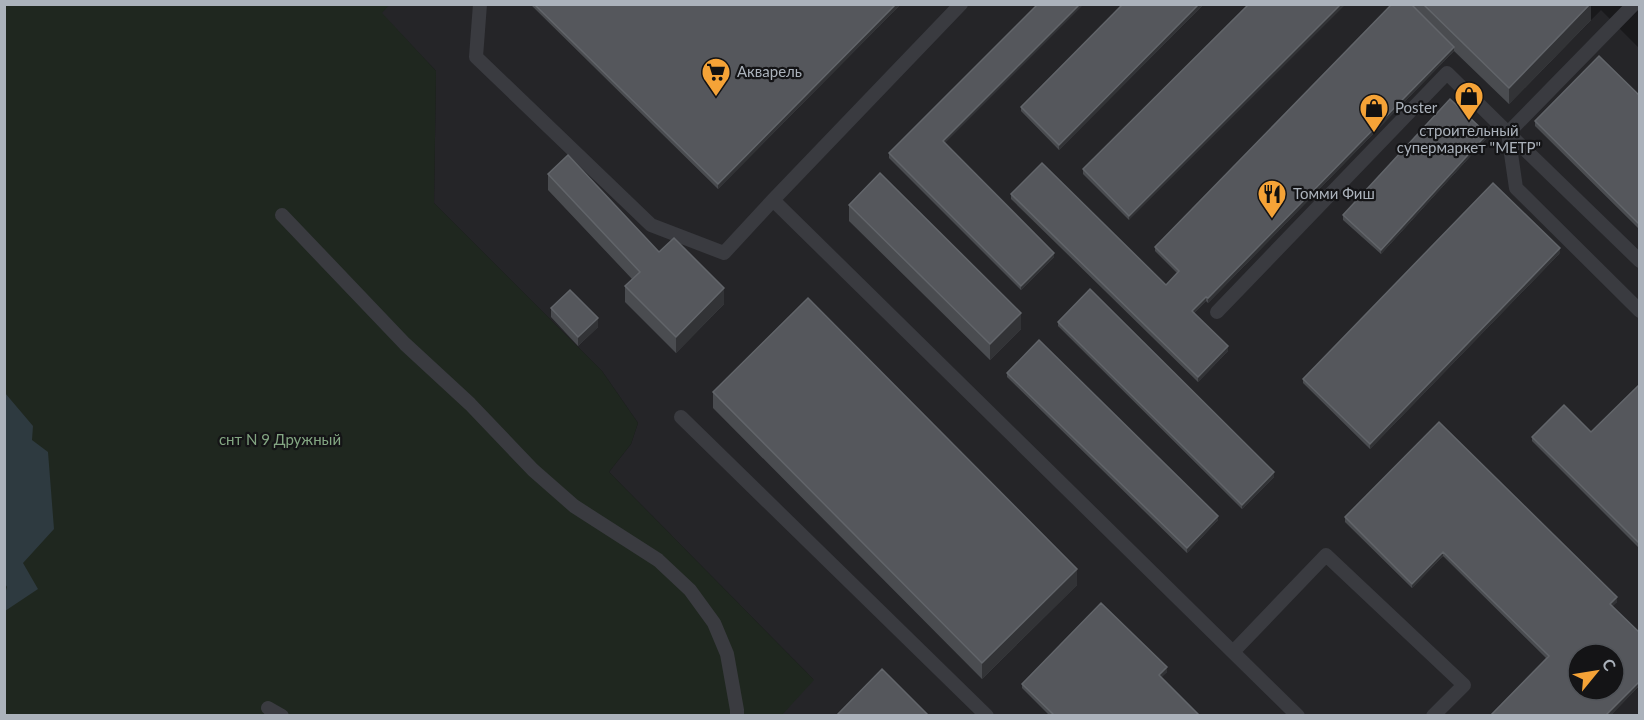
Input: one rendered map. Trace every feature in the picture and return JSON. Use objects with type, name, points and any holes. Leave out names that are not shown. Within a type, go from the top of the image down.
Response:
[{"type":"lane","points":[[480,4],[476,57],[651,225],[724,253],[961,4]]},
{"type":"lane","points":[[1508,133],[1634,4]]},
{"type":"lane","points":[[1217,312],[1447,73],[1640,261]]},
{"type":"lane","points":[[1508,133],[1516,188],[1640,311]]},
{"type":"lane","points":[[773,200],[1298,716]]},
{"type":"lane","points":[[282,215],[405,345],[470,405],[533,470],[574,506],[658,560],[690,590],[714,622],[727,654],[737,716]]},
{"type":"lane","points":[[681,417],[987,716]]},
{"type":"lane","points":[[1233,652],[1326,555],[1464,685],[1433,716]]},
{"type":"lane","points":[[268,708],[282,716]]},
{"type":"shaded area","points":[[389,4],[1575,4],[1591,20],[1601,10],[1639,48],[1639,715],[781,715],[813,679],[609,472],[631,444],[638,423],[602,371],[434,203],[436,71],[381,13]]},
{"type":"shaded area","points":[[5,393],[33,426],[32,440],[48,452],[54,529],[23,563],[38,589],[5,611],[7,587],[4,582]]},
{"type":"green space","name":"снт N 9 Дружный","points":[[4,5],[389,5],[382,13],[436,71],[434,203],[602,371],[638,423],[631,444],[609,472],[814,680],[781,716],[5,715]]},
{"type":"building","name":"Акварель","points":[[534,4],[896,4],[718,184]]},
{"type":"building","points":[[1038,4],[1080,4],[943,141],[1054,253],[1021,286],[889,153]]},
{"type":"building","points":[[1123,4],[1199,4],[1059,145],[1021,107]]},
{"type":"building","points":[[1249,4],[1341,4],[1129,216],[1083,169]]},
{"type":"building","points":[[1392,4],[1411,4],[1454,47],[1208,298],[1206,297],[1192,311],[1228,346],[1198,377],[1011,194],[1042,163],[1166,285],[1179,271],[1155,247]]},
{"type":"building","points":[[1423,4],[1590,4],[1509,88]]},
{"type":"building","points":[[1599,56],[1640,96],[1640,225],[1535,121]]},
{"type":"building","points":[[1450,99],[1487,134],[1381,250],[1343,215]]},
{"type":"building","points":[[568,155],[659,252],[674,238],[724,288],[676,337],[625,286],[640,272],[548,174]]},
{"type":"building","points":[[880,173],[1021,313],[990,344],[849,205]]},
{"type":"building","points":[[1493,183],[1560,248],[1370,444],[1303,379]]},
{"type":"building","points":[[1090,289],[1274,472],[1242,505],[1058,322]]},
{"type":"building","points":[[570,290],[598,318],[578,337],[551,308]]},
{"type":"building","points":[[808,298],[1077,569],[982,663],[713,392]]},
{"type":"building","points":[[1039,340],[1218,516],[1187,548],[1007,373]]},
{"type":"building","points":[[1640,384],[1640,544],[1532,437],[1564,405],[1591,432]]},
{"type":"building","points":[[1439,422],[1617,597],[1610,604],[1640,633],[1640,681],[1626,695],[1626,642],[1566,642],[1566,702],[1619,702],[1605,716],[1490,716],[1549,656],[1443,552],[1412,584],[1345,517]]},
{"type":"building","points":[[1101,603],[1167,667],[1159,675],[1200,716],[1055,716],[1022,684]]},
{"type":"building","points":[[882,669],[929,716],[836,716]]},
{"type":"place","name":"Акварель","points":[[716,98]]},
{"type":"place","name":"строительный супермаркет \"МЕТР\"","points":[[1469,122]]},
{"type":"place","name":"Poster","points":[[1374,134]]},
{"type":"place","name":"Томми Фиш","points":[[1272,220]]}]
